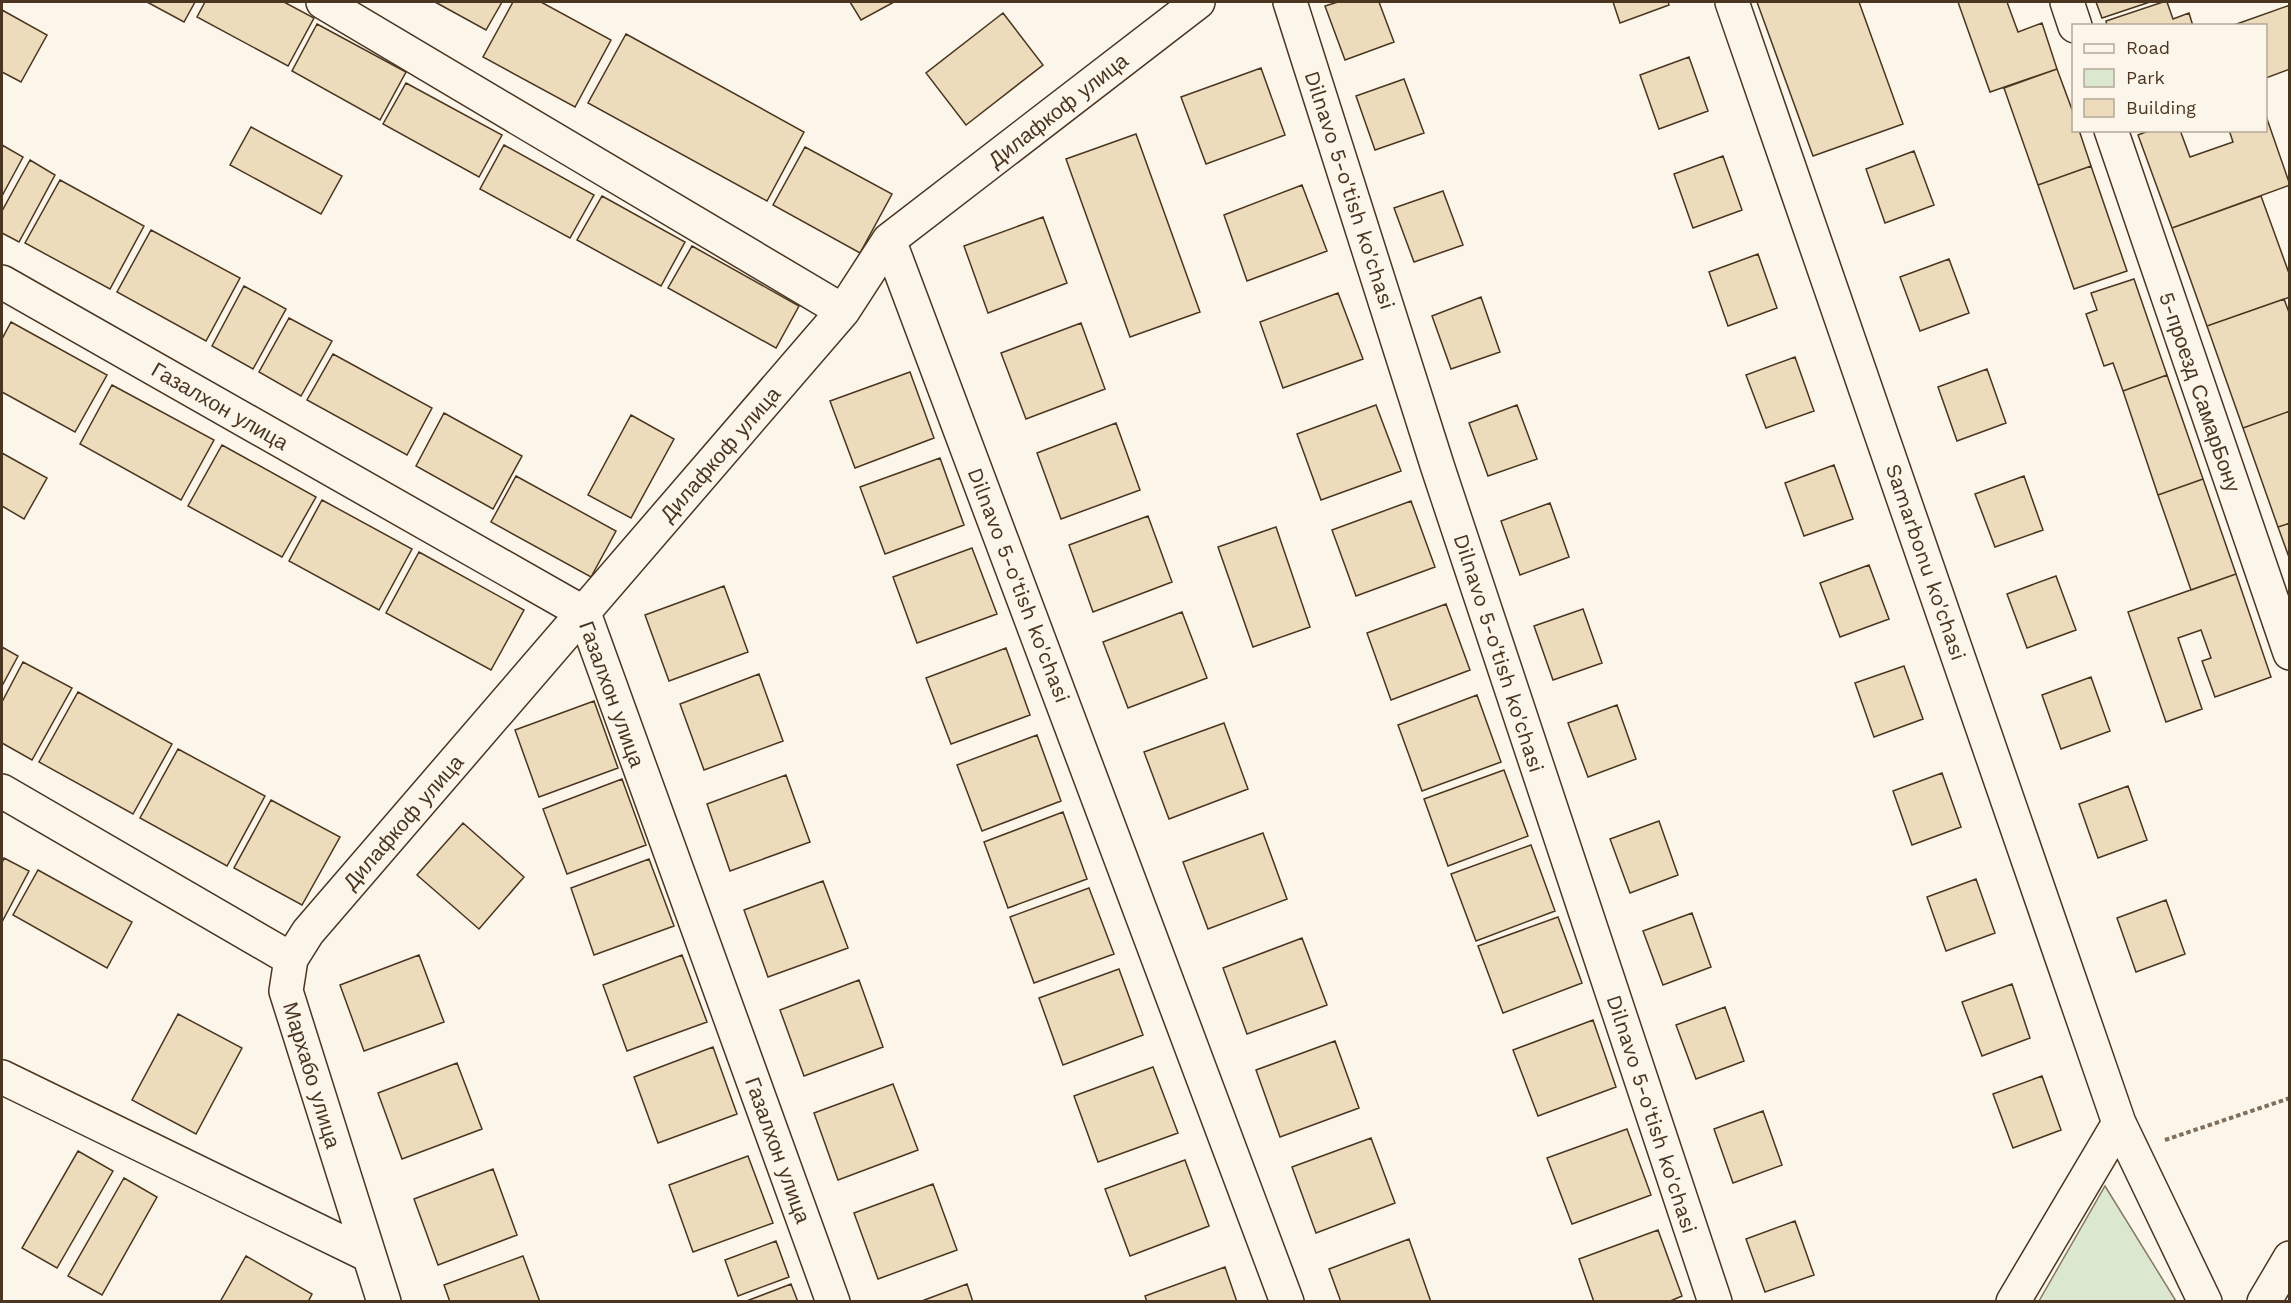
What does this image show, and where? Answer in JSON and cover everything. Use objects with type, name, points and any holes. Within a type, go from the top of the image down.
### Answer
[{"type":"street","points":[[323,2],[843,312]]},
{"type":"street","name":"Дилафкоф улица","points":[[291,959],[308,932],[843,312],[889,240],[1198,2]]},
{"type":"street","name":"Dilnavo 5-o'tish ko'chasi","points":[[1290,2],[1438,468],[1715,1302]]},
{"type":"street","name":"Samarbonu ko'chasi","points":[[1732,2],[2126,1137],[2205,1302]]},
{"type":"street","points":[[2067,2],[2074,24]]},
{"type":"street","name":"5-проезд СамарБону","points":[[2112,132],[2289,653]]},
{"type":"street","name":"Dilnavo 5-o'tish ko'chasi","points":[[889,240],[1287,1302]]},
{"type":"street","name":"Газалхон улица","points":[[2,282],[584,613],[833,1302]]},
{"type":"street","points":[[2,791],[291,959]]},
{"type":"street","name":"Мархабо улица","points":[[291,959],[286,991],[384,1302]]},
{"type":"street","points":[[2,1077],[368,1255]]},
{"type":"street","points":[[2013,1302],[2126,1137]]},
{"type":"street","points":[[2264,1302],[2289,1258]]},
{"type":"path","points":[[2126,1137],[2289,1098]]},
{"type":"green space","points":[[2105,1186],[2176,1301],[2039,1301]]},
{"type":"building","points":[[147,2],[195,2],[184,22]]},
{"type":"building","points":[[205,2],[284,2],[314,18],[288,66],[197,17]]},
{"type":"building","points":[[435,2],[502,2],[486,30]]},
{"type":"building","points":[[513,2],[541,2],[611,40],[575,107],[483,57]]},
{"type":"building","points":[[850,2],[894,2],[861,20]]},
{"type":"building","points":[[1338,2],[1379,2],[1394,42],[1345,60],[1325,6]]},
{"type":"building","points":[[1613,2],[1668,2],[1669,5],[1620,23]]},
{"type":"building","points":[[1757,2],[1859,2],[1903,124],[1813,156]]},
{"type":"building","points":[[1958,2],[2007,2],[2018,32],[2042,23],[2057,69],[1990,92]]},
{"type":"building","points":[[2096,2],[2150,2],[2102,18]]},
{"type":"building","points":[[2167,2],[2173,19],[2189,13],[2192,24],[2107,24],[2106,21]]},
{"type":"building","points":[[2290,5],[2290,69],[2267,78],[2267,24],[2237,24]]},
{"type":"building","points":[[2,10],[47,35],[21,82],[2,72]]},
{"type":"building","points":[[1003,13],[1043,65],[966,125],[926,73]]},
{"type":"building","points":[[317,24],[406,72],[380,120],[292,71]]},
{"type":"building","points":[[626,34],[804,132],[767,201],[588,103]]},
{"type":"building","points":[[1689,57],[1708,111],[1659,129],[1640,75]]},
{"type":"building","points":[[1261,68],[1285,135],[1206,164],[1181,97]]},
{"type":"building","points":[[2057,69],[2072,110],[2072,132],[2080,132],[2091,166],[2038,185],[2004,88]]},
{"type":"building","points":[[1404,79],[1424,133],[1375,150],[1356,96]]},
{"type":"building","points":[[406,83],[502,135],[479,177],[383,124]]},
{"type":"building","points":[[2267,119],[2290,185],[2172,228],[2138,135],[2146,132],[2181,132],[2190,157],[2233,142],[2230,132],[2267,132]]},
{"type":"building","points":[[251,127],[342,176],[321,214],[230,165]]},
{"type":"building","points":[[1136,134],[1200,312],[1130,337],[1066,159]]},
{"type":"building","points":[[2,145],[23,157],[2,196]]},
{"type":"building","points":[[504,145],[594,195],[570,238],[480,189]]},
{"type":"building","points":[[805,147],[892,194],[860,253],[773,205]]},
{"type":"building","points":[[1914,151],[1934,205],[1885,223],[1866,169]]},
{"type":"building","points":[[1723,156],[1742,210],[1693,228],[1674,174]]},
{"type":"building","points":[[30,160],[55,175],[19,242],[2,233],[2,211]]},
{"type":"building","points":[[2091,166],[2127,271],[2074,289],[2038,185]]},
{"type":"building","points":[[60,180],[144,226],[110,289],[25,243]]},
{"type":"building","points":[[1302,185],[1327,251],[1247,281],[1224,215]]},
{"type":"building","points":[[1443,191],[1463,245],[1414,262],[1394,208]]},
{"type":"building","points":[[602,196],[685,242],[661,286],[577,240]]},
{"type":"building","points":[[2261,196],[2290,276],[2290,297],[2207,326],[2172,228]]},
{"type":"building","points":[[1043,217],[1067,283],[988,313],[964,246]]},
{"type":"building","points":[[151,230],[240,278],[206,341],[117,292]]},
{"type":"building","points":[[692,246],[799,306],[776,348],[668,288]]},
{"type":"building","points":[[1758,254],[1777,308],[1728,326],[1709,272]]},
{"type":"building","points":[[1949,259],[1969,313],[1920,331],[1900,277]]},
{"type":"building","points":[[2134,279],[2167,375],[2123,391],[2113,363],[2104,366],[2086,314],[2097,310],[2091,293]]},
{"type":"building","points":[[244,286],[286,309],[253,369],[212,346]]},
{"type":"building","points":[[1338,293],[1363,359],[1283,388],[1260,322]]},
{"type":"building","points":[[1481,297],[1500,352],[1451,369],[1432,316]]},
{"type":"building","points":[[2284,299],[2290,315],[2290,411],[2243,428],[2207,326]]},
{"type":"building","points":[[289,318],[332,341],[301,396],[259,372]]},
{"type":"building","points":[[11,322],[107,375],[75,432],[2,392],[2,339]]},
{"type":"building","points":[[1081,323],[1105,389],[1026,419],[1001,353]]},
{"type":"building","points":[[333,354],[432,408],[407,455],[307,400]]},
{"type":"building","points":[[1795,357],[1814,411],[1766,428],[1746,375]]},
{"type":"building","points":[[1987,369],[2006,423],[1957,441],[1938,387]]},
{"type":"building","points":[[910,372],[934,438],[855,468],[830,401]]},
{"type":"building","points":[[2167,375],[2203,479],[2158,495],[2123,391]]},
{"type":"building","points":[[112,385],[214,440],[181,500],[80,444]]},
{"type":"building","points":[[1376,405],[1401,471],[1321,500],[1297,434]]},
{"type":"building","points":[[1517,405],[1537,459],[1488,476],[1469,423]]},
{"type":"building","points":[[2290,411],[2290,523],[2278,527],[2243,428]]},
{"type":"building","points":[[444,413],[522,456],[493,509],[416,466]]},
{"type":"building","points":[[631,415],[674,439],[631,518],[588,495]]},
{"type":"building","points":[[1116,423],[1140,490],[1061,519],[1037,453]]},
{"type":"building","points":[[222,445],[316,497],[282,557],[188,506]]},
{"type":"building","points":[[2,453],[47,478],[24,519],[2,506]]},
{"type":"building","points":[[940,458],[964,525],[885,554],[860,487]]},
{"type":"building","points":[[1834,465],[1853,519],[1804,536],[1785,483]]},
{"type":"building","points":[[516,476],[616,531],[591,577],[491,522]]},
{"type":"building","points":[[2024,476],[2043,530],[1995,547],[1975,494]]},
{"type":"building","points":[[2203,479],[2236,574],[2191,590],[2158,495]]},
{"type":"building","points":[[322,500],[412,549],[379,610],[289,561]]},
{"type":"building","points":[[1411,501],[1435,567],[1356,596],[1332,530]]},
{"type":"building","points":[[1550,503],[1569,557],[1520,575],[1501,521]]},
{"type":"building","points":[[1148,516],[1172,582],[1093,612],[1069,545]]},
{"type":"building","points":[[2290,523],[2290,560],[2278,527]]},
{"type":"building","points":[[1276,527],[1310,627],[1253,647],[1218,547]]},
{"type":"building","points":[[972,548],[997,614],[917,643],[893,577]]},
{"type":"building","points":[[419,552],[524,610],[491,670],[386,613]]},
{"type":"building","points":[[1869,565],[1889,619],[1840,637],[1820,583]]},
{"type":"building","points":[[2236,574],[2271,677],[2215,697],[2202,661],[2211,658],[2201,630],[2178,638],[2202,709],[2166,722],[2128,612]]},
{"type":"building","points":[[2056,576],[2076,630],[2027,648],[2007,594]]},
{"type":"building","points":[[724,586],[748,652],[669,681],[645,615]]},
{"type":"building","points":[[1446,604],[1470,670],[1391,700],[1367,633]]},
{"type":"building","points":[[1583,609],[1602,663],[1553,680],[1534,626]]},
{"type":"building","points":[[1182,612],[1207,678],[1128,708],[1103,642]]},
{"type":"building","points":[[2,647],[18,656],[2,686]]},
{"type":"building","points":[[1006,648],[1030,715],[951,744],[926,678]]},
{"type":"building","points":[[23,662],[72,688],[32,760],[2,743],[2,702]]},
{"type":"building","points":[[1904,666],[1923,719],[1874,737],[1855,683]]},
{"type":"building","points":[[759,674],[783,741],[704,770],[680,704]]},
{"type":"building","points":[[2091,677],[2110,731],[2061,749],[2042,695]]},
{"type":"building","points":[[78,692],[172,744],[133,814],[39,762]]},
{"type":"building","points":[[1477,695],[1501,762],[1422,791],[1398,725]]},
{"type":"building","points":[[594,701],[618,768],[539,797],[515,730]]},
{"type":"building","points":[[1617,705],[1636,759],[1588,777],[1568,723]]},
{"type":"building","points":[[1224,723],[1248,789],[1169,819],[1144,752]]},
{"type":"building","points":[[1037,735],[1061,801],[982,831],[957,765]]},
{"type":"building","points":[[178,749],[265,796],[227,866],[140,818]]},
{"type":"building","points":[[1504,770],[1528,836],[1448,866],[1424,799]]},
{"type":"building","points":[[1942,773],[1961,827],[1912,845],[1893,791]]},
{"type":"building","points":[[786,775],[810,842],[730,871],[707,804]]},
{"type":"building","points":[[622,779],[646,845],[567,874],[543,809]]},
{"type":"building","points":[[2128,786],[2147,840],[2098,858],[2079,804]]},
{"type":"building","points":[[271,800],[340,837],[302,905],[234,868]]},
{"type":"building","points":[[1063,812],[1087,879],[1008,908],[984,842]]},
{"type":"building","points":[[1659,821],[1678,875],[1630,893],[1610,839]]},
{"type":"building","points":[[463,823],[524,877],[479,929],[417,875]]},
{"type":"building","points":[[1263,833],[1287,899],[1208,929],[1183,862]]},
{"type":"building","points":[[1531,845],[1555,911],[1476,941],[1451,874]]},
{"type":"building","points":[[4,858],[29,871],[2,922],[2,863]]},
{"type":"building","points":[[649,859],[674,926],[594,955],[571,888]]},
{"type":"building","points":[[38,870],[132,922],[107,968],[13,915]]},
{"type":"building","points":[[1976,879],[1995,933],[1946,951],[1927,897]]},
{"type":"building","points":[[823,881],[848,948],[768,977],[744,910]]},
{"type":"building","points":[[1089,888],[1114,954],[1034,983],[1010,917]]},
{"type":"building","points":[[2166,900],[2185,954],[2136,972],[2117,918]]},
{"type":"building","points":[[1692,913],[1711,967],[1663,985],[1643,931]]},
{"type":"building","points":[[1558,917],[1582,983],[1503,1013],[1478,946]]},
{"type":"building","points":[[1302,938],[1327,1005],[1247,1034],[1223,968]]},
{"type":"building","points":[[419,955],[444,1022],[364,1051],[340,985]]},
{"type":"building","points":[[682,955],[707,1022],[627,1051],[603,985]]},
{"type":"building","points":[[1119,969],[1143,1035],[1063,1065],[1039,998]]},
{"type":"building","points":[[859,980],[883,1047],[804,1076],[780,1010]]},
{"type":"building","points":[[2012,984],[2030,1038],[1982,1056],[1962,1002]]},
{"type":"building","points":[[1725,1007],[1744,1061],[1696,1079],[1676,1025]]},
{"type":"building","points":[[178,1014],[242,1048],[196,1134],[132,1100]]},
{"type":"building","points":[[1593,1020],[1616,1087],[1538,1116],[1513,1050]]},
{"type":"building","points":[[1335,1041],[1359,1108],[1280,1137],[1256,1070]]},
{"type":"building","points":[[713,1047],[737,1114],[658,1143],[634,1077]]},
{"type":"building","points":[[457,1063],[482,1129],[402,1159],[378,1093]]},
{"type":"building","points":[[1153,1067],[1178,1133],[1098,1162],[1074,1096]]},
{"type":"building","points":[[2042,1076],[2061,1130],[2013,1148],[1993,1094]]},
{"type":"building","points":[[893,1084],[918,1150],[838,1180],[814,1113]]},
{"type":"building","points":[[1763,1111],[1782,1165],[1733,1183],[1714,1129]]},
{"type":"building","points":[[1627,1129],[1651,1195],[1572,1224],[1547,1158]]},
{"type":"building","points":[[1371,1138],[1395,1203],[1316,1233],[1292,1167]]},
{"type":"building","points":[[78,1151],[113,1171],[57,1268],[22,1248]]},
{"type":"building","points":[[748,1156],[773,1223],[693,1252],[669,1185]]},
{"type":"building","points":[[1185,1160],[1209,1226],[1130,1256],[1105,1189]]},
{"type":"building","points":[[493,1169],[517,1235],[438,1265],[414,1199]]},
{"type":"building","points":[[124,1178],[157,1197],[102,1295],[68,1276]]},
{"type":"building","points":[[933,1184],[957,1250],[878,1279],[854,1213]]},
{"type":"building","points":[[1795,1221],[1814,1275],[1765,1292],[1746,1239]]},
{"type":"building","points":[[1658,1230],[1682,1296],[1668,1302],[1594,1302],[1579,1259]]},
{"type":"building","points":[[1409,1239],[1431,1302],[1341,1302],[1329,1269]]},
{"type":"building","points":[[776,1241],[789,1277],[738,1296],[725,1260]]},
{"type":"building","points":[[246,1256],[312,1294],[308,1302],[220,1302]]},
{"type":"building","points":[[523,1256],[540,1302],[450,1302],[444,1285]]},
{"type":"building","points":[[1225,1267],[1237,1302],[1147,1302],[1145,1296]]},
{"type":"building","points":[[791,1284],[798,1302],[744,1302]]},
{"type":"building","points":[[967,1284],[973,1302],[919,1302]]}]
